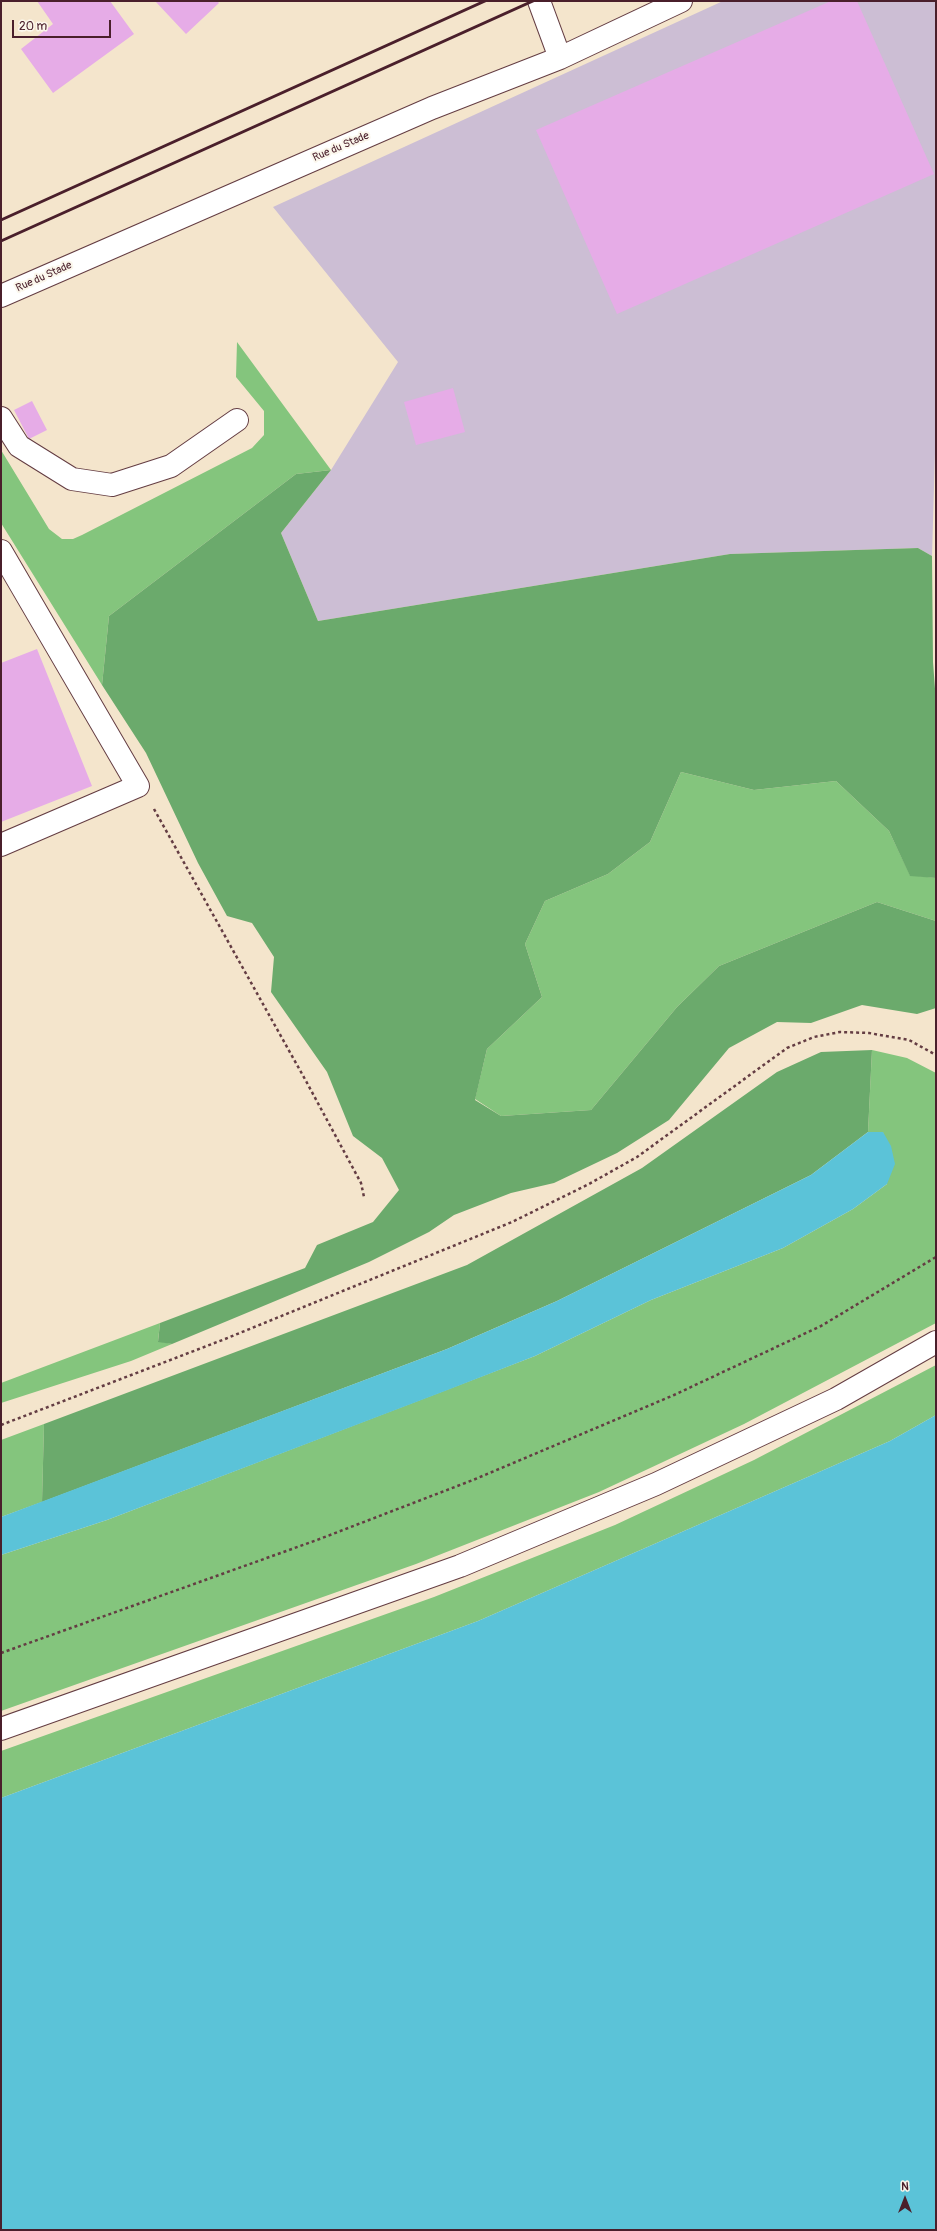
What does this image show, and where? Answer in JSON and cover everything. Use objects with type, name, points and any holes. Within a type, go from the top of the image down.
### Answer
[{"type":"street","points":[[539,1],[560,58]]},
{"type":"street","name":"Rue du Stade","points":[[1,296],[424,111],[560,58],[681,1]]},
{"type":"street","points":[[1,418],[19,446],[65,475],[72,479],[112,485],[171,466],[237,420]]},
{"type":"street","points":[[1,551],[138,786],[1,845]]},
{"type":"street","points":[[1,1729],[460,1566],[656,1484],[808,1413],[836,1399],[936,1342]]},
{"type":"path","points":[[138,786],[158,814],[306,1081],[361,1183],[364,1197]]},
{"type":"path","points":[[1,1425],[225,1339],[512,1222],[589,1184],[637,1156],[787,1048],[814,1037],[840,1032],[869,1032],[909,1040],[936,1055]]},
{"type":"path","points":[[1,1653],[265,1559],[473,1480],[674,1395],[821,1326],[936,1257]]},
{"type":"shaded area","points":[[723,1],[936,1],[936,419],[932,556],[918,548],[730,554],[318,621],[281,533],[331,470],[398,362],[273,207]]},
{"type":"green space","points":[[237,342],[331,470],[296,474],[109,616],[102,685],[1,523],[1,450],[49,529],[62,539],[73,539],[82,535],[252,448],[264,435],[264,411],[236,377]]},
{"type":"green space","points":[[331,470],[281,533],[318,621],[730,554],[918,548],[932,556],[933,662],[936,702],[936,878],[910,876],[889,831],[836,781],[754,790],[681,772],[650,842],[608,874],[545,901],[525,944],[542,997],[487,1049],[475,1100],[501,1116],[591,1110],[677,1007],[719,966],[877,902],[936,921],[936,1008],[917,1014],[862,1005],[811,1023],[777,1022],[729,1048],[669,1120],[617,1153],[554,1183],[511,1193],[454,1215],[429,1232],[369,1262],[172,1344],[158,1342],[160,1323],[305,1268],[317,1245],[373,1222],[399,1190],[382,1158],[353,1136],[327,1072],[271,992],[274,957],[252,923],[227,916],[198,863],[146,753],[102,685],[109,616],[296,474]]},
{"type":"green space","points":[[681,772],[754,790],[836,781],[889,831],[910,875],[936,878],[936,921],[877,902],[719,966],[677,1007],[591,1110],[501,1116],[475,1099],[487,1049],[542,997],[525,944],[545,901],[608,874],[650,842]]},
{"type":"green space","points":[[872,1050],[907,1058],[936,1073],[936,1323],[744,1424],[599,1492],[416,1564],[1,1711],[1,1555],[107,1520],[535,1356],[651,1300],[783,1248],[853,1209],[887,1184],[883,1132],[868,1132]]},
{"type":"green space","points":[[872,1050],[868,1132],[811,1175],[557,1301],[447,1349],[42,1502],[44,1424],[467,1265],[642,1168],[777,1072],[821,1052]]},
{"type":"green space","points":[[160,1323],[158,1341],[172,1344],[131,1361],[1,1403],[1,1383]]},
{"type":"green space","points":[[936,1365],[936,1415],[890,1441],[478,1621],[1,1798],[1,1751],[434,1597],[615,1525],[754,1460]]},
{"type":"green space","points":[[44,1424],[42,1502],[1,1517],[1,1440]]},
{"type":"water","points":[[868,1132],[883,1132],[891,1146],[895,1164],[887,1184],[853,1209],[783,1248],[651,1300],[535,1356],[107,1520],[1,1555],[1,1517],[447,1349],[557,1301],[811,1175]]},
{"type":"water","points":[[936,1415],[936,2230],[1,2230],[1,1798],[478,1621],[890,1441]]},
{"type":"building","points":[[37,1],[110,1],[134,34],[53,93],[21,49],[53,24]]},
{"type":"building","points":[[155,1],[217,1],[219,3],[186,34]]},
{"type":"building","points":[[831,1],[857,1],[934,174],[617,314],[536,130]]},
{"type":"building","points":[[453,388],[465,432],[416,445],[404,402]]},
{"type":"building","points":[[32,401],[47,430],[29,439],[14,410]]},
{"type":"building","points":[[37,649],[92,786],[1,822],[1,663]]},
{"type":"railway","points":[[1,220],[485,1]]},
{"type":"railway","points":[[1,241],[533,1]]}]
